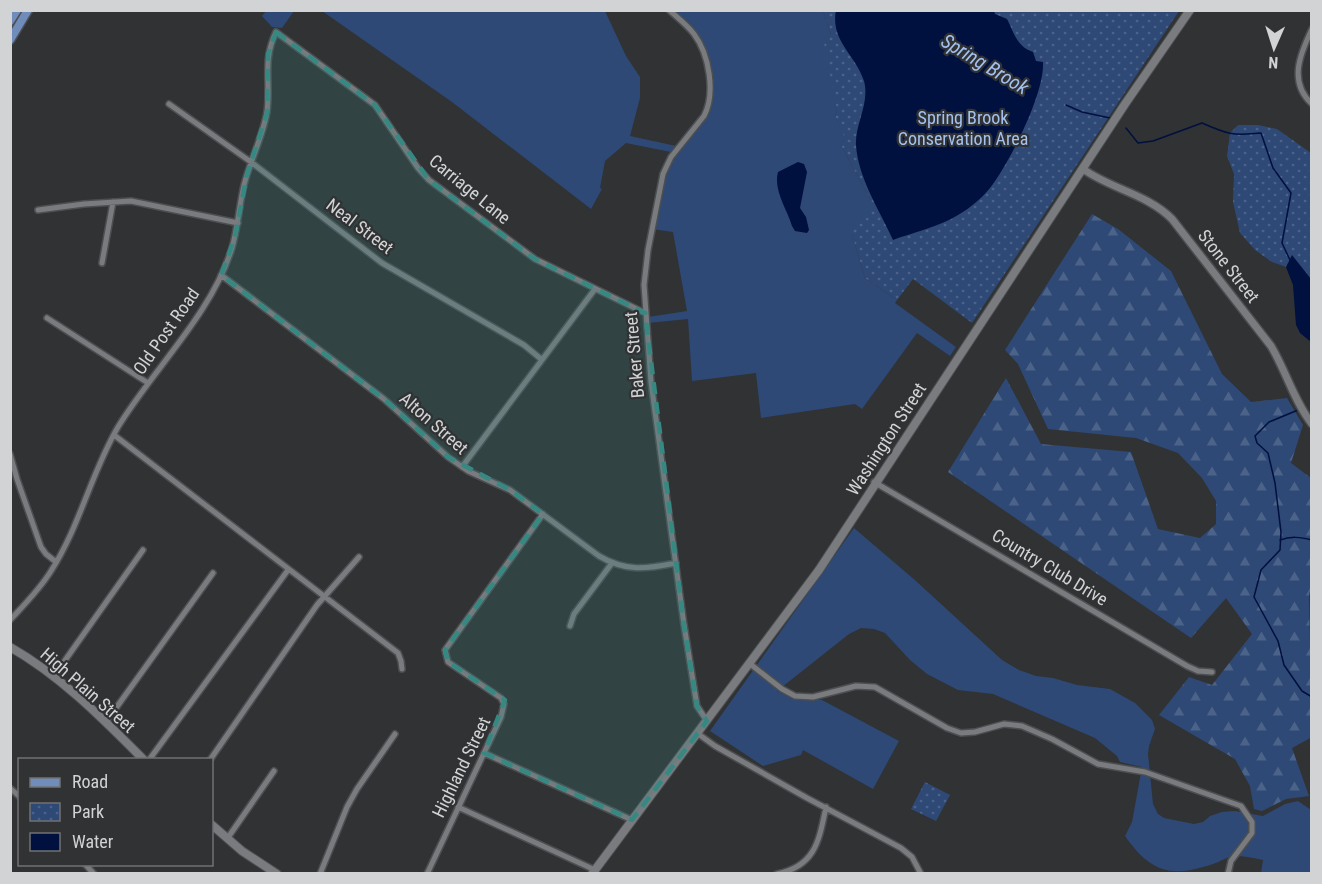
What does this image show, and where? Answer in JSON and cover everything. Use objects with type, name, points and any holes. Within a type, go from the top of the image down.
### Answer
[{"type":"main road","points":[[10,21],[17,10]]},
{"type":"main road","points":[[10,40],[28,10]]},
{"type":"main road","name":"Washington Street","points":[[594,872],[819,570],[874,483],[1190,10]]},
{"type":"main road","name":"High Plain Street","points":[[10,647],[54,676],[143,758]]},
{"type":"main road","points":[[213,826],[242,851],[277,873]]},
{"type":"street","name":"Baker Street","points":[[669,10],[689,28],[702,48],[707,62],[710,95],[704,116],[671,157],[663,174],[646,262],[645,313],[651,382],[697,706],[707,721]]},
{"type":"street","points":[[1311,29],[1300,53],[1297,77],[1303,96],[1311,104]]},
{"type":"street","name":"Carriage Lane","points":[[276,32],[375,105],[418,168],[429,180],[535,259],[645,313]]},
{"type":"street","name":"Old Post Road","points":[[10,620],[41,585],[56,562],[114,435],[193,321],[221,275],[231,251],[244,186],[267,113],[268,54],[276,32]]},
{"type":"street","name":"Neal Street","points":[[169,104],[251,162],[382,263],[524,345],[541,359]]},
{"type":"street","name":"Stone Street","points":[[1083,169],[1096,178],[1152,203],[1172,219],[1271,346],[1311,424]]},
{"type":"street","points":[[38,210],[131,201],[238,223]]},
{"type":"street","points":[[102,263],[113,202]]},
{"type":"street","name":"Alton Street","points":[[221,275],[384,399],[448,457],[462,467],[510,490],[612,563],[632,569],[676,563]]},
{"type":"street","points":[[462,467],[595,289]]},
{"type":"street","points":[[47,318],[148,383]]},
{"type":"street","points":[[114,435],[398,652],[402,669]]},
{"type":"street","points":[[10,454],[41,547],[56,562]]},
{"type":"street","name":"Country Club Drive","points":[[874,483],[1187,666],[1198,671],[1212,672]]},
{"type":"street","name":"Highland Street","points":[[427,873],[502,714],[503,699],[448,662],[445,650],[543,514]]},
{"type":"street","points":[[54,676],[143,550]]},
{"type":"street","points":[[211,758],[324,597],[358,558]]},
{"type":"street","points":[[570,627],[574,614],[612,563]]},
{"type":"street","points":[[150,758],[288,570]]},
{"type":"street","points":[[106,722],[213,573]]},
{"type":"street","points":[[749,663],[782,689],[795,696],[813,697],[856,686],[874,687],[882,689],[947,728],[962,733],[1004,724],[1022,726],[1098,764],[1145,772],[1232,803],[1240,807],[1250,818],[1252,833],[1231,861],[1228,873]]},
{"type":"street","points":[[697,733],[716,746],[901,848],[912,857],[921,873]]},
{"type":"street","points":[[320,873],[352,798],[395,734]]},
{"type":"street","points":[[484,753],[632,820]]},
{"type":"street","points":[[226,839],[274,771]]},
{"type":"street","points":[[458,807],[594,872]]},
{"type":"street","points":[[777,873],[799,865],[812,854],[820,837],[826,807]]},
{"type":"highlighted area","points":[[276,32],[375,105],[429,180],[535,259],[645,313],[684,625],[697,706],[707,721],[632,820],[484,753],[505,700],[448,662],[445,650],[543,514],[510,490],[448,457],[384,399],[221,275],[235,237],[247,174],[267,113],[268,54]]},
{"type":"green space","points":[[266,11],[294,11],[282,28],[272,27],[262,16]]},
{"type":"green space","points":[[322,11],[605,11],[626,56],[640,77],[640,98],[630,136],[676,146],[671,152],[626,143],[605,161],[600,188],[602,189],[591,209],[452,102]]},
{"type":"green space","points":[[669,11],[823,11],[831,35],[837,110],[835,117],[846,138],[841,145],[870,199],[871,216],[852,234],[865,278],[897,300],[895,303],[956,347],[950,356],[917,333],[862,409],[855,404],[761,418],[756,373],[692,381],[688,319],[648,323],[648,317],[687,311],[673,232],[652,229],[667,165],[692,132],[709,103],[707,62],[694,34]]},
{"type":"green space","name":"Spring Brook Conservation Area","points":[[823,11],[1179,11],[972,323],[913,279],[897,300],[865,278],[852,234],[847,231],[870,216],[870,199],[841,145],[845,138],[835,117],[837,110],[824,43],[831,35]]},
{"type":"green space","points":[[1238,125],[1258,125],[1277,129],[1311,153],[1311,296],[1292,269],[1272,262],[1255,250],[1240,233],[1233,202],[1234,174],[1227,156],[1230,133]]},
{"type":"green space","points":[[1092,214],[1118,229],[1171,271],[1222,374],[1251,402],[1287,398],[1303,425],[1291,463],[1311,478],[1312,580],[1309,596],[1312,737],[1292,748],[1309,796],[1286,799],[1262,811],[1254,809],[1250,786],[1235,759],[1159,715],[1189,677],[1212,685],[1252,634],[1226,598],[1191,638],[948,472],[1006,378],[1041,444],[1131,452],[1158,529],[1200,538],[1216,524],[1216,501],[1202,478],[1178,453],[1136,438],[1048,429],[1018,364],[1005,350]]},
{"type":"green space","points":[[854,528],[1002,660],[1019,670],[1036,676],[1110,689],[1135,703],[1152,720],[1155,729],[1148,754],[1153,804],[1158,814],[1164,818],[1194,824],[1222,812],[1235,811],[1263,816],[1285,804],[1298,801],[1311,810],[1310,874],[1261,873],[1263,860],[1238,856],[1185,871],[1163,869],[1153,865],[1125,836],[1132,822],[1142,767],[1120,762],[1117,756],[1095,738],[993,694],[958,690],[927,674],[910,660],[885,633],[874,629],[861,628],[849,634],[777,691],[797,700],[822,700],[899,741],[873,789],[803,750],[801,755],[763,766],[710,731]]},
{"type":"green space","points":[[925,782],[950,795],[936,821],[911,809]]},
{"type":"water","points":[[836,10],[994,11],[995,14],[1007,19],[1017,39],[1023,47],[1033,52],[1036,61],[1043,62],[1042,75],[1032,109],[1007,163],[987,192],[958,215],[935,226],[893,240],[861,170],[856,137],[864,105],[864,81],[840,39],[835,21]]},
{"type":"water","points":[[798,162],[804,164],[807,172],[800,208],[806,217],[809,230],[807,233],[795,231],[777,186],[778,172]]},
{"type":"water","points":[[1292,255],[1311,279],[1311,342],[1300,333],[1296,325],[1293,285],[1286,267]]},
{"type":"waterway","name":"Spring Brook","points":[[1066,105],[1082,112],[1110,118]]},
{"type":"waterway","name":"Spring Brook","points":[[1126,128],[1138,143],[1153,141],[1202,123],[1230,133],[1261,133],[1273,168],[1291,193],[1282,243],[1290,260]]},
{"type":"waterway","name":"Spring Brook","points":[[1298,410],[1269,422],[1255,436],[1257,443],[1268,453],[1275,483],[1281,532],[1280,550],[1261,570],[1254,597],[1278,641],[1284,665],[1302,691],[1312,697]]},
{"type":"waterway","name":"Spring Brook","points":[[1280,540],[1296,537],[1312,540]]}]
